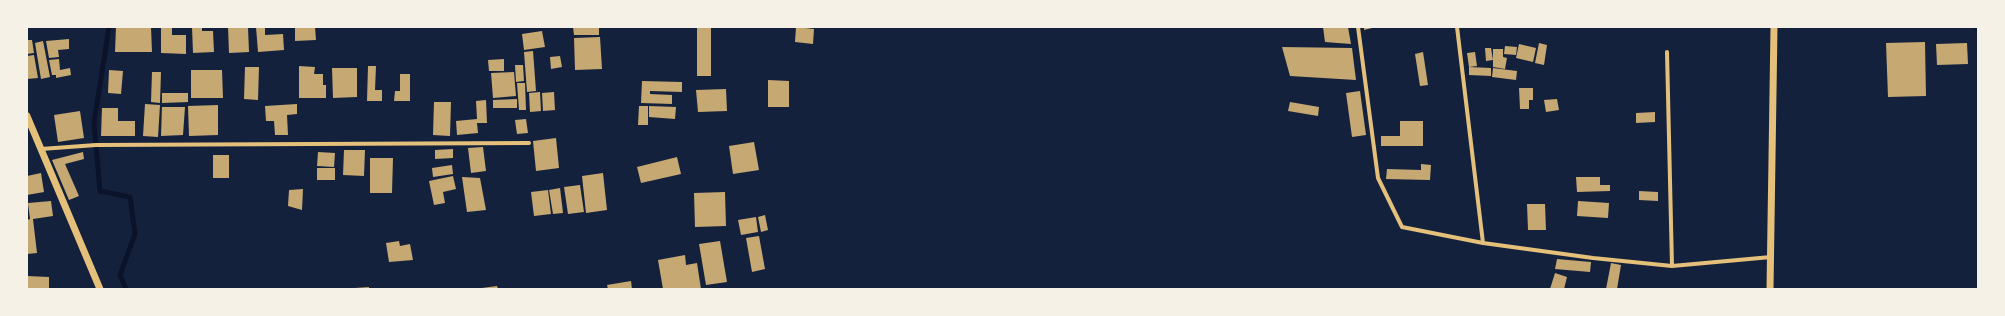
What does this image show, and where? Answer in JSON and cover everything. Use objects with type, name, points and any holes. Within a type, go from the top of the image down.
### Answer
[{"type":"street","points":[[1358,27],[1378,178],[1402,227],[1483,243],[1593,258],[1672,266],[1771,257]]},
{"type":"street","points":[[1457,27],[1483,243]]},
{"type":"street","points":[[1770,289],[1774,27]]},
{"type":"street","points":[[1667,52],[1672,266]]},
{"type":"street","points":[[27,116],[100,289]]},
{"type":"street","points":[[41,148],[96,145],[529,143]]},
{"type":"building","points":[[116,27],[151,27],[152,52],[115,52]]},
{"type":"building","points":[[161,27],[172,27],[172,35],[186,35],[186,54],[161,53]]},
{"type":"building","points":[[192,27],[202,27],[202,31],[213,31],[214,52],[193,53]]},
{"type":"building","points":[[228,27],[248,27],[249,52],[229,53]]},
{"type":"building","points":[[256,27],[265,27],[265,35],[283,34],[284,50],[258,52]]},
{"type":"building","points":[[295,27],[315,27],[316,40],[295,41]]},
{"type":"building","points":[[573,27],[599,27],[599,35],[574,35]]},
{"type":"building","points":[[697,27],[711,27],[711,76],[697,76]]},
{"type":"building","points":[[796,27],[814,29],[813,44],[795,42]]},
{"type":"building","points":[[1323,27],[1348,27],[1351,44],[1325,42]]},
{"type":"building","points":[[1364,27],[1372,27],[1372,28],[1364,30]]},
{"type":"building","points":[[542,31],[545,47],[524,50],[522,34]]},
{"type":"building","points":[[600,37],[602,69],[575,70],[574,38]]},
{"type":"building","points":[[69,39],[69,49],[58,50],[59,57],[49,58],[46,41]]},
{"type":"building","points":[[27,40],[32,40],[34,53],[27,54]]},
{"type":"building","points":[[43,41],[50,77],[41,79],[35,43]]},
{"type":"building","points":[[1925,42],[1926,96],[1888,97],[1886,43]]},
{"type":"building","points":[[1539,43],[1547,45],[1544,65],[1535,63]]},
{"type":"building","points":[[1967,43],[1968,64],[1937,65],[1936,44]]},
{"type":"building","points":[[1519,44],[1536,48],[1533,62],[1516,58]]},
{"type":"building","points":[[1505,46],[1517,47],[1516,55],[1504,54]]},
{"type":"building","points":[[1282,47],[1352,48],[1356,80],[1290,76]]},
{"type":"building","points":[[1485,48],[1491,48],[1493,60],[1486,61]]},
{"type":"building","points":[[1493,49],[1503,49],[1503,57],[1507,58],[1505,69],[1493,67]]},
{"type":"building","points":[[533,51],[536,91],[527,92],[524,52]]},
{"type":"building","points":[[1423,52],[1428,85],[1420,86],[1415,54]]},
{"type":"building","points":[[1475,52],[1477,66],[1469,67],[1467,53]]},
{"type":"building","points":[[34,55],[38,78],[27,79],[27,56]]},
{"type":"building","points":[[560,56],[562,67],[551,69],[550,57]]},
{"type":"building","points":[[59,59],[60,70],[70,68],[71,75],[56,78],[56,75],[52,75],[49,60]]},
{"type":"building","points":[[504,59],[504,71],[489,71],[488,60]]},
{"type":"building","points":[[515,65],[523,65],[524,81],[516,82]]},
{"type":"building","points":[[299,66],[315,67],[314,74],[323,74],[323,85],[326,85],[326,98],[299,98]]},
{"type":"building","points":[[368,66],[376,66],[375,90],[382,90],[382,101],[367,101]]},
{"type":"building","points":[[245,67],[259,67],[258,100],[244,99]]},
{"type":"building","points":[[1469,67],[1491,68],[1491,76],[1469,75]]},
{"type":"building","points":[[332,68],[357,68],[357,97],[333,98]]},
{"type":"building","points":[[1493,68],[1517,71],[1516,80],[1492,77]]},
{"type":"building","points":[[109,70],[123,71],[121,94],[108,93]]},
{"type":"building","points":[[191,70],[222,70],[223,98],[191,98]]},
{"type":"building","points":[[152,72],[161,72],[160,103],[151,102]]},
{"type":"building","points":[[514,72],[516,96],[493,98],[491,73]]},
{"type":"building","points":[[400,74],[410,74],[410,101],[394,101],[395,91],[400,91]]},
{"type":"building","points":[[768,80],[789,81],[789,107],[768,107]]},
{"type":"building","points":[[642,81],[682,82],[682,92],[650,91],[650,94],[672,95],[672,104],[641,103]]},
{"type":"building","points":[[517,83],[525,83],[526,110],[519,110]]},
{"type":"building","points":[[1519,88],[1533,88],[1533,100],[1529,100],[1529,109],[1520,109]]},
{"type":"building","points":[[726,89],[727,111],[698,112],[696,90]]},
{"type":"building","points":[[1360,91],[1366,135],[1352,137],[1346,93]]},
{"type":"building","points":[[540,92],[541,111],[530,112],[529,93]]},
{"type":"building","points":[[554,92],[555,110],[543,111],[542,93]]},
{"type":"building","points":[[162,93],[188,93],[188,102],[162,103]]},
{"type":"building","points":[[517,99],[517,108],[493,108],[493,100]]},
{"type":"building","points":[[1557,99],[1559,110],[1546,112],[1544,100]]},
{"type":"building","points":[[486,100],[487,123],[477,123],[478,133],[457,135],[456,121],[477,119],[476,101]]},
{"type":"building","points":[[434,102],[451,102],[450,136],[433,135]]},
{"type":"building","points":[[1290,102],[1319,107],[1318,116],[1288,111]]},
{"type":"building","points":[[145,104],[160,105],[158,137],[143,136]]},
{"type":"building","points":[[297,104],[297,114],[287,115],[288,135],[275,135],[274,121],[266,121],[265,106]]},
{"type":"building","points":[[218,105],[218,135],[189,136],[188,106]]},
{"type":"building","points":[[639,106],[648,106],[648,125],[638,125]]},
{"type":"building","points":[[649,106],[676,107],[675,119],[649,117]]},
{"type":"building","points":[[162,107],[185,107],[183,135],[161,136]]},
{"type":"building","points":[[102,108],[118,108],[118,121],[135,121],[135,136],[101,136]]},
{"type":"building","points":[[80,111],[84,138],[58,142],[54,115]]},
{"type":"building","points":[[1655,112],[1655,122],[1636,123],[1636,113]]},
{"type":"building","points":[[526,119],[528,133],[517,134],[515,120]]},
{"type":"building","points":[[1400,121],[1423,121],[1423,146],[1381,146],[1381,136],[1400,136]]},
{"type":"building","points":[[556,138],[559,168],[536,171],[533,141]]},
{"type":"building","points":[[754,142],[759,170],[733,174],[729,146]]},
{"type":"building","points":[[483,147],[486,171],[471,173],[468,148]]},
{"type":"building","points":[[453,149],[453,158],[435,159],[435,150]]},
{"type":"building","points":[[344,150],[365,150],[364,176],[343,175]]},
{"type":"building","points":[[83,152],[84,159],[65,164],[79,196],[69,200],[52,160]]},
{"type":"building","points":[[318,152],[335,153],[334,167],[317,166]]},
{"type":"building","points":[[213,155],[229,155],[229,178],[213,178]]},
{"type":"building","points":[[677,157],[681,174],[641,183],[637,167]]},
{"type":"building","points":[[370,158],[393,158],[392,193],[370,193]]},
{"type":"building","points":[[1421,164],[1431,165],[1430,180],[1386,179],[1387,169],[1421,170]]},
{"type":"building","points":[[452,165],[453,174],[433,177],[432,168]]},
{"type":"building","points":[[317,168],[335,168],[335,180],[317,180]]},
{"type":"building","points":[[41,173],[44,192],[27,195],[27,176]]},
{"type":"building","points":[[603,173],[607,210],[586,213],[582,176]]},
{"type":"building","points":[[453,176],[456,189],[443,192],[445,203],[434,205],[429,181]]},
{"type":"building","points":[[462,177],[480,178],[486,210],[467,212]]},
{"type":"building","points":[[1576,177],[1600,177],[1600,185],[1610,185],[1610,191],[1577,192]]},
{"type":"building","points":[[580,185],[584,212],[568,214],[564,187]]},
{"type":"building","points":[[560,188],[563,213],[553,214],[549,190]]},
{"type":"building","points":[[303,189],[302,210],[288,206],[289,190]]},
{"type":"building","points":[[548,190],[551,214],[534,216],[531,192]]},
{"type":"building","points":[[1639,191],[1658,192],[1658,201],[1639,200]]},
{"type":"building","points":[[725,192],[726,226],[695,227],[694,193]]},
{"type":"building","points":[[51,201],[53,216],[33,219],[37,253],[27,254],[27,220],[30,219],[28,203]]},
{"type":"building","points":[[1578,201],[1609,203],[1608,218],[1577,216]]},
{"type":"building","points":[[1527,204],[1545,204],[1546,230],[1528,230]]},
{"type":"building","points":[[765,215],[768,230],[761,232],[758,217]]},
{"type":"building","points":[[756,217],[758,232],[741,235],[738,220]]},
{"type":"building","points":[[759,236],[765,269],[752,272],[746,238]]},
{"type":"building","points":[[399,241],[400,246],[410,244],[413,260],[389,262],[386,243]]},
{"type":"building","points":[[720,241],[727,282],[706,285],[699,244]]},
{"type":"building","points":[[685,255],[686,265],[697,263],[701,289],[663,289],[658,260]]},
{"type":"building","points":[[1557,259],[1591,262],[1590,272],[1555,269]]},
{"type":"building","points":[[1611,263],[1621,265],[1617,289],[1606,289]]},
{"type":"building","points":[[1555,273],[1567,277],[1564,289],[1550,289]]},
{"type":"building","points":[[27,276],[49,277],[49,289],[27,289]]},
{"type":"building","points":[[631,281],[632,289],[608,289],[607,285]]},
{"type":"building","points":[[497,286],[498,289],[482,288]]},
{"type":"building","points":[[369,287],[369,289],[355,289],[355,288]]},
{"type":"waterway","points":[[109,27],[94,123],[100,191],[130,197],[135,234],[120,275],[126,289]]}]
